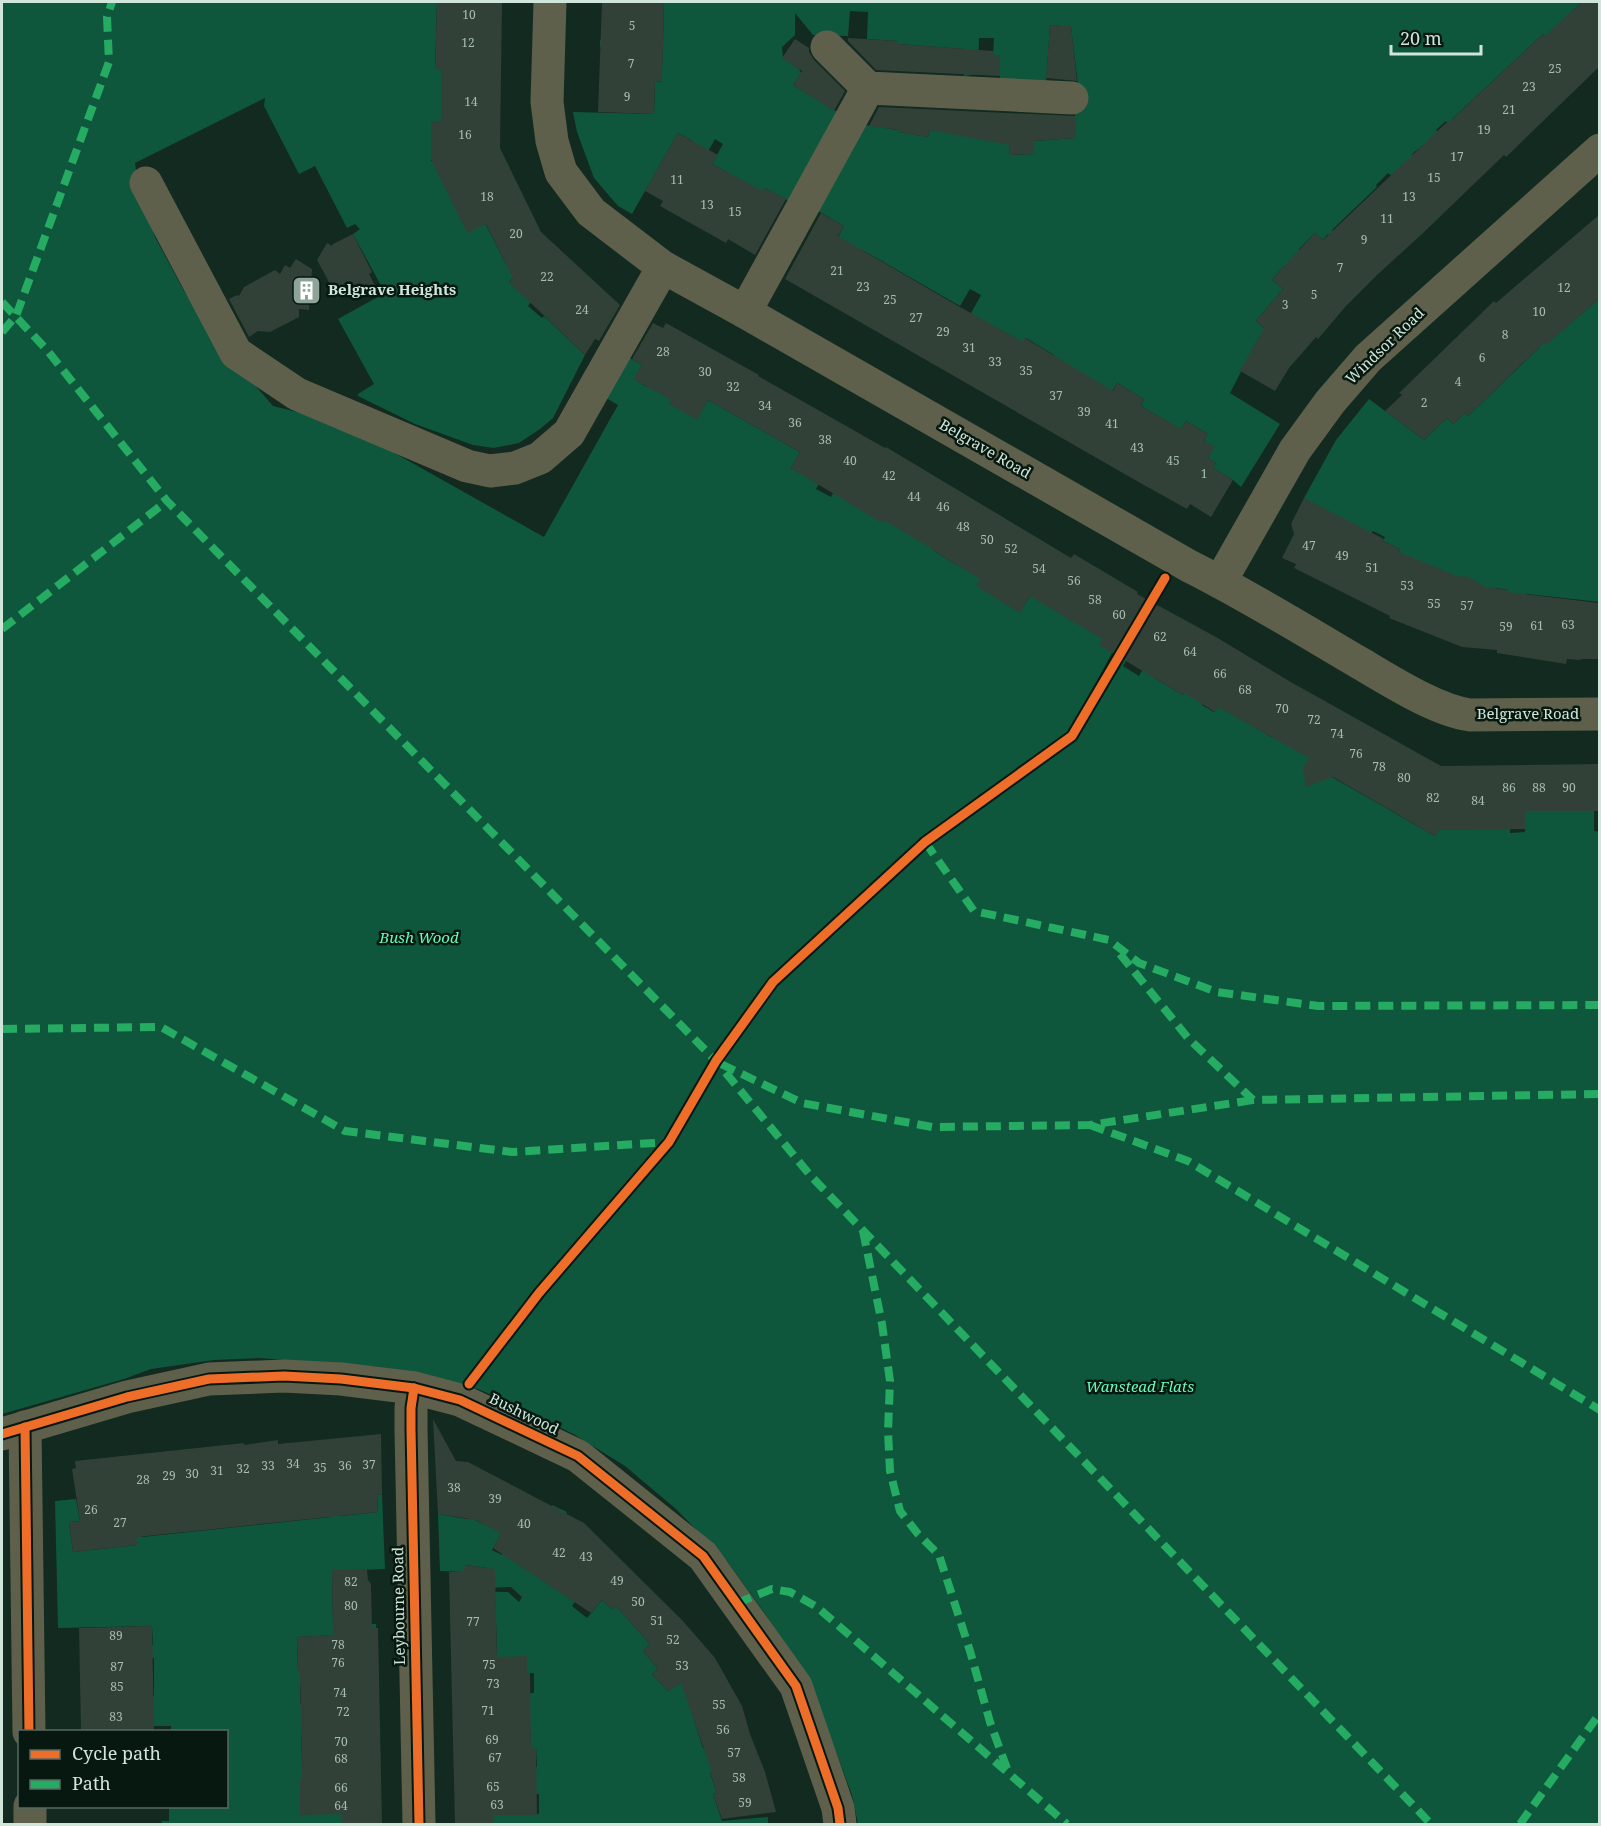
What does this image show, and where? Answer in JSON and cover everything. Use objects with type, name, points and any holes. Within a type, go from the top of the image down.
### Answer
[{"type":"street","name":"Belgrave Road","points":[[550,2],[547,102],[552,141],[561,172],[591,212],[663,267],[1439,706],[1470,715],[1599,714]]},
{"type":"street","points":[[827,47],[868,88],[1072,98]]},
{"type":"street","points":[[745,312],[868,88]]},
{"type":"street","name":"Windsor Road","points":[[1221,582],[1294,450],[1330,402],[1368,358],[1599,150]]},
{"type":"street","points":[[146,183],[236,352],[297,394],[467,466],[490,471],[515,468],[540,458],[568,433],[663,267]]},
{"type":"street","name":"Bushwood","points":[[13,1430],[127,1397],[209,1379],[284,1376],[341,1379],[414,1388],[460,1400],[578,1456],[703,1556],[796,1686],[838,1808],[840,1824]]},
{"type":"street","name":"Leybourne Road","points":[[414,1388],[411,1429],[419,1824]]},
{"type":"street","points":[[13,1430],[29,1730]]},
{"type":"street","points":[[30,1808],[30,1824]]},
{"type":"green space","name":"Wanstead Flats","points":[[2,2],[437,2],[435,69],[494,71],[452,83],[441,83],[441,121],[431,121],[431,161],[454,162],[506,264],[526,255],[529,260],[509,282],[531,302],[528,306],[542,318],[544,316],[585,355],[553,418],[519,443],[494,448],[473,445],[415,424],[358,396],[374,384],[338,319],[385,293],[353,234],[360,229],[355,224],[347,228],[315,166],[299,174],[264,106],[265,98],[135,163],[139,192],[155,237],[184,291],[228,354],[273,406],[341,423],[544,537],[618,405],[606,398],[628,357],[642,365],[634,379],[647,387],[655,372],[697,419],[708,400],[800,452],[791,468],[819,484],[816,489],[831,497],[842,477],[884,520],[938,546],[934,551],[957,565],[982,558],[1020,612],[1034,590],[1104,635],[1112,653],[1069,732],[1076,741],[1154,609],[1156,610],[1123,666],[1139,676],[1153,652],[1167,660],[1156,679],[1183,695],[1214,643],[1202,705],[1214,712],[1219,706],[1273,738],[1280,727],[1325,773],[1435,836],[1451,808],[1510,827],[1510,833],[1525,832],[1525,811],[1594,810],[1594,831],[1600,832],[1599,1824],[858,1824],[852,1795],[821,1711],[804,1675],[766,1615],[727,1561],[676,1509],[625,1466],[575,1435],[532,1413],[478,1389],[447,1380],[379,1367],[259,1358],[214,1360],[151,1369],[2,1414]]},
{"type":"green space","points":[[664,2],[1582,2],[1550,32],[1573,57],[1568,61],[1543,34],[1452,119],[1474,150],[1446,121],[1436,130],[1440,134],[1425,148],[1423,145],[1412,154],[1415,158],[1394,178],[1388,173],[1376,185],[1377,187],[1332,230],[1359,259],[1356,261],[1328,234],[1323,240],[1315,233],[1299,249],[1295,275],[1284,266],[1272,280],[1283,289],[1256,321],[1266,330],[1259,337],[1230,393],[1280,424],[1241,487],[1213,468],[1216,463],[1208,458],[1214,447],[1204,441],[1208,434],[1186,421],[1172,443],[1158,434],[1165,420],[1141,406],[1144,399],[1117,383],[1110,395],[1024,409],[1054,355],[1026,338],[1022,346],[1008,334],[970,315],[981,295],[970,289],[960,306],[866,252],[837,239],[844,226],[818,211],[859,124],[928,137],[930,130],[1009,140],[1010,155],[1034,154],[1034,141],[1075,138],[1078,85],[1071,27],[1050,25],[1046,84],[1000,82],[1000,56],[993,55],[994,38],[979,38],[978,74],[964,76],[964,49],[867,39],[868,12],[850,11],[848,36],[813,35],[795,13],[795,35],[782,47],[783,58],[801,73],[793,85],[847,118],[798,206],[765,188],[761,195],[717,188],[727,172],[712,164],[723,144],[715,139],[704,159],[681,164],[693,141],[678,133],[632,214],[618,206],[594,178],[577,132],[573,112],[654,114],[655,81],[661,82],[663,49],[600,47],[600,40],[663,42]]},
{"type":"green space","points":[[1599,299],[1600,602],[1527,594],[1507,596],[1508,590],[1497,588],[1382,602],[1400,549],[1383,541],[1385,537],[1373,531],[1368,538],[1304,498],[1336,440],[1369,399],[1424,440],[1447,418],[1453,424],[1465,413],[1468,416],[1539,348],[1500,307],[1546,344]]},
{"type":"green space","points":[[340,1493],[341,1516],[378,1512],[377,1495],[382,1494],[385,1569],[332,1571],[333,1624],[376,1624],[376,1628],[339,1629],[339,1635],[297,1637],[298,1672],[339,1671],[300,1684],[300,1703],[340,1734],[301,1735],[302,1767],[340,1767],[340,1779],[300,1780],[300,1814],[342,1814],[342,1824],[162,1824],[162,1821],[169,1821],[169,1808],[228,1808],[228,1730],[171,1730],[171,1726],[152,1726],[120,1697],[154,1696],[154,1658],[118,1658],[118,1645],[153,1645],[152,1626],[58,1628],[55,1501],[76,1499],[80,1521],[69,1522],[73,1552],[137,1545],[133,1501],[142,1537],[331,1517],[327,1495]]},
{"type":"green space","points":[[552,1505],[567,1512],[534,1575],[588,1584],[572,1606],[587,1618],[602,1600],[612,1609],[616,1606],[650,1644],[643,1651],[658,1669],[652,1674],[668,1691],[682,1682],[703,1748],[706,1749],[716,1771],[710,1773],[717,1793],[713,1794],[722,1821],[768,1817],[768,1824],[493,1824],[493,1815],[539,1814],[539,1794],[533,1794],[492,1768],[537,1767],[536,1747],[531,1747],[531,1732],[490,1694],[534,1693],[534,1673],[527,1673],[494,1657],[494,1651],[497,1650],[495,1595],[450,1591],[508,1592],[519,1602],[522,1597],[511,1587],[486,1588],[487,1568],[466,1565],[464,1572],[440,1571],[438,1514],[471,1518],[490,1527],[507,1522],[492,1550],[502,1555],[516,1527],[536,1537]]},
{"type":"building","points":[[437,2],[502,2],[500,148],[541,232],[620,305],[599,341],[595,339],[585,355],[509,282],[513,278],[486,224],[467,233],[431,159],[431,121],[441,121],[441,70],[435,70]]},
{"type":"building","points":[[602,2],[664,2],[662,82],[655,81],[654,114],[598,112]]},
{"type":"building","points":[[1582,2],[1599,2],[1599,67],[1346,306],[1289,368],[1275,391],[1240,371],[1264,328],[1256,321],[1283,289],[1272,280],[1284,266],[1315,233],[1323,240],[1447,122],[1543,34],[1545,36]]},
{"type":"building","points":[[1050,25],[1071,26],[1077,81],[1046,78]]},
{"type":"building","points":[[848,38],[994,51],[993,55],[1000,55],[1000,76],[876,70],[848,41]]},
{"type":"building","points":[[795,39],[809,48],[814,60],[845,91],[834,111],[793,85],[802,71],[782,58]]},
{"type":"building","points":[[879,107],[1075,116],[1076,138],[1034,141],[1034,154],[1010,155],[1009,145],[930,130],[928,137],[869,126]]},
{"type":"building","points":[[678,133],[718,155],[712,164],[763,191],[765,188],[786,199],[755,255],[728,239],[726,243],[660,206],[663,201],[645,191]]},
{"type":"building","points":[[821,213],[844,226],[838,236],[960,307],[1023,342],[1025,338],[1113,391],[1117,383],[1144,399],[1141,406],[1181,429],[1186,421],[1208,434],[1204,441],[1215,447],[1208,458],[1216,463],[1213,468],[1233,480],[1211,517],[1190,504],[1187,509],[1135,480],[785,279]]},
{"type":"building","points":[[1599,215],[1599,299],[1546,345],[1544,343],[1468,416],[1465,413],[1453,424],[1447,418],[1424,440],[1385,411],[1402,395],[1399,393],[1494,301],[1496,303]]},
{"type":"building","points":[[353,234],[372,272],[369,274],[379,293],[362,291],[362,298],[336,295],[317,260],[327,243],[332,246]]},
{"type":"building","points":[[296,259],[312,269],[309,310],[299,309],[299,317],[270,332],[258,331],[249,337],[229,299],[239,296],[244,287],[275,270],[280,274],[285,265],[290,268]]},
{"type":"building","points":[[653,323],[663,328],[666,323],[759,375],[886,447],[1071,558],[1074,554],[1138,592],[1137,594],[1441,766],[1599,764],[1599,811],[1525,811],[1525,829],[1439,830],[1435,836],[1333,777],[1306,787],[1303,768],[1309,758],[1218,707],[1215,712],[1184,693],[1183,695],[1099,645],[1102,639],[1030,596],[1020,613],[976,586],[980,579],[884,520],[882,523],[791,468],[800,452],[708,400],[697,420],[669,404],[671,400],[633,379],[642,365],[632,359]]},
{"type":"building","points":[[1304,498],[1384,539],[1383,541],[1400,549],[1399,552],[1459,577],[1465,576],[1475,580],[1486,587],[1508,590],[1508,592],[1599,603],[1599,659],[1567,659],[1566,664],[1497,653],[1497,650],[1462,647],[1389,618],[1390,616],[1294,568],[1296,564],[1282,558],[1294,534],[1291,524]]},
{"type":"building","points":[[433,1419],[456,1461],[468,1462],[584,1523],[683,1621],[715,1658],[742,1706],[776,1812],[722,1819],[713,1794],[717,1793],[710,1772],[712,1772],[681,1683],[668,1691],[652,1674],[658,1669],[643,1651],[650,1644],[616,1606],[612,1609],[602,1600],[591,1613],[493,1548],[501,1533],[476,1520],[438,1514]]},
{"type":"building","points":[[381,1434],[382,1494],[377,1495],[378,1512],[137,1537],[137,1545],[73,1552],[69,1522],[80,1521],[72,1469],[76,1468],[75,1461],[278,1440],[278,1444]]},
{"type":"building","points":[[465,1565],[495,1569],[497,1657],[527,1656],[527,1673],[530,1673],[531,1747],[536,1747],[537,1815],[493,1815],[493,1824],[455,1824],[449,1572],[464,1572]]},
{"type":"building","points":[[367,1569],[368,1580],[371,1584],[372,1628],[378,1628],[382,1824],[342,1824],[342,1814],[300,1815],[300,1780],[302,1780],[297,1637],[333,1635],[332,1570]]},
{"type":"building","points":[[152,1626],[154,1730],[81,1730],[79,1628]]},
{"type":"marked path","points":[[2,332],[16,316],[109,62],[107,17],[112,2]]},
{"type":"marked path","points":[[2,302],[47,350],[167,501],[716,1061],[810,1175],[1431,1824]]},
{"type":"marked path","points":[[2,629],[167,501]]},
{"type":"marked path","points":[[925,842],[974,911],[1109,940],[1139,963],[1217,992],[1318,1006],[1600,1005]]},
{"type":"marked path","points":[[1120,954],[1188,1038],[1253,1100],[1600,1094]]},
{"type":"marked path","points":[[2,1029],[161,1027],[345,1131],[512,1152],[669,1142]]},
{"type":"marked path","points":[[721,1064],[802,1103],[932,1127],[1090,1125],[1253,1100]]},
{"type":"marked path","points":[[1090,1125],[1188,1161],[1600,1410]]},
{"type":"marked path","points":[[863,1231],[882,1324],[890,1381],[888,1431],[890,1471],[900,1511],[939,1555],[990,1722],[1009,1774]]},
{"type":"marked path","points":[[737,1603],[772,1589],[790,1592],[817,1607],[1067,1824]]},
{"type":"marked path","points":[[1520,1824],[1600,1713]]},
{"type":"cycle path","points":[[469,1384],[539,1293],[669,1142],[716,1061],[773,982],[925,842],[1072,736],[1165,578]]},
{"type":"cycle path","points":[[2,1434],[127,1397],[209,1379],[284,1376],[341,1379],[414,1388],[460,1400],[578,1456],[703,1556],[796,1686],[838,1808],[840,1824]]},
{"type":"cycle path","points":[[414,1388],[411,1429],[419,1824]]},
{"type":"cycle path","points":[[25,1427],[29,1730]]},
{"type":"place","name":"Belgrave Heights","points":[[307,290]]},
{"type":"park label","name":"Bush Wood","points":[[419,938]]}]
